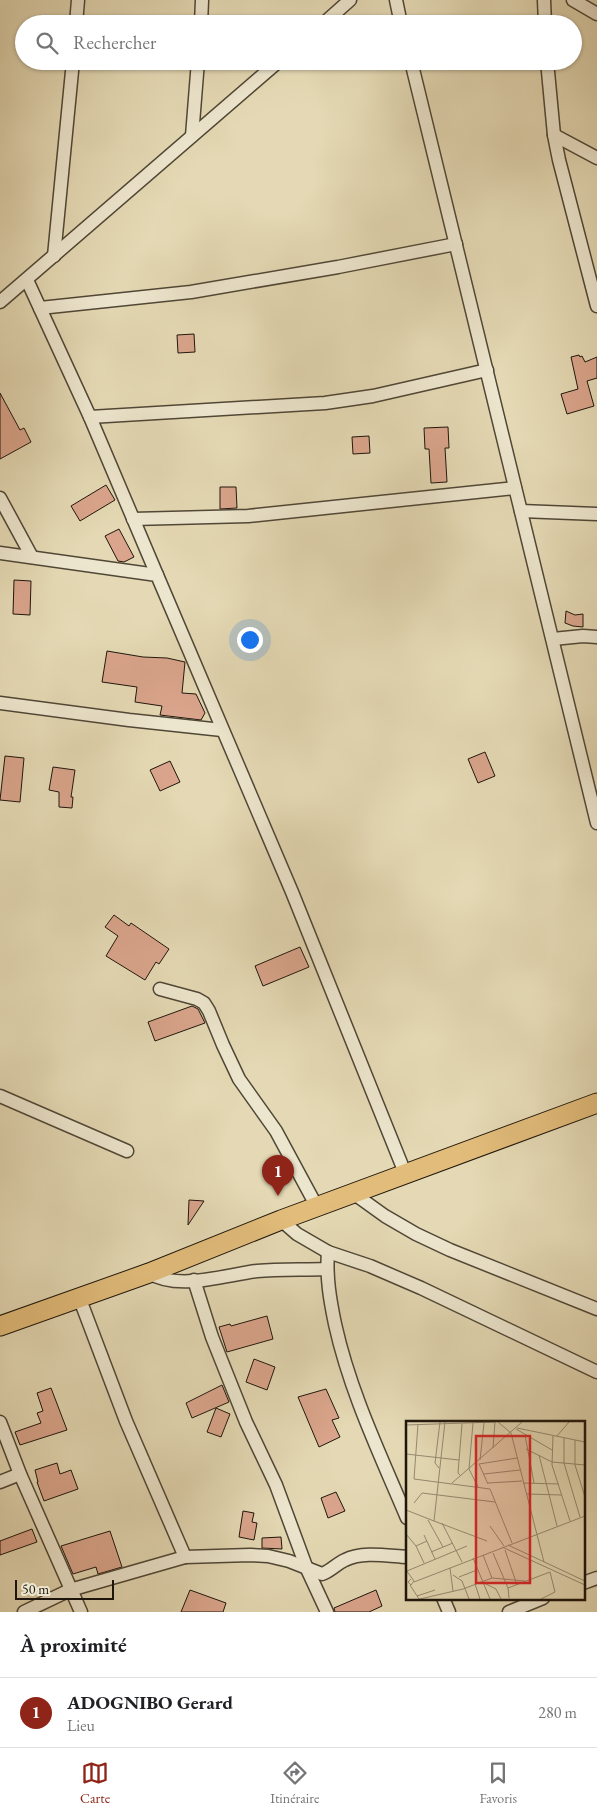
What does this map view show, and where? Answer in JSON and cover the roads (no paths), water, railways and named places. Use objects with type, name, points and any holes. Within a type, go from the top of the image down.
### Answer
[{"type":"main road","points":[[0,1326],[149,1273],[281,1220],[597,1102]]},
{"type":"street","points":[[77,15],[78,0]]},
{"type":"street","points":[[201,15],[202,0]]},
{"type":"street","points":[[333,15],[350,0]]},
{"type":"street","points":[[396,0],[400,15]]},
{"type":"street","points":[[544,0],[545,15]]},
{"type":"street","points":[[573,0],[597,14]]},
{"type":"street","points":[[54,256],[72,70]]},
{"type":"street","points":[[192,136],[197,70]]},
{"type":"street","points":[[0,302],[269,70]]},
{"type":"street","points":[[413,70],[597,823]]},
{"type":"street","points":[[548,70],[554,135],[559,160],[597,306]]},
{"type":"street","points":[[554,135],[597,158]]},
{"type":"street","points":[[40,308],[191,292],[338,267],[456,244]]},
{"type":"street","points":[[26,280],[90,416],[295,901],[405,1173]]},
{"type":"street","points":[[90,416],[326,403],[373,396],[487,370]]},
{"type":"street","points":[[133,519],[248,516],[516,488]]},
{"type":"street","points":[[0,498],[32,557]]},
{"type":"street","points":[[521,511],[597,514]]},
{"type":"street","points":[[0,553],[157,575]]},
{"type":"street","points":[[553,639],[583,636],[597,637]]},
{"type":"street","points":[[0,703],[222,730]]},
{"type":"street","points":[[160,989],[197,999],[204,1003],[209,1010],[239,1079],[276,1131],[317,1207]]},
{"type":"street","points":[[0,1096],[127,1151]]},
{"type":"street","points":[[353,1193],[385,1216],[416,1234],[450,1250],[597,1309]]},
{"type":"street","points":[[281,1220],[297,1234],[328,1252],[370,1266],[421,1288],[597,1372]]},
{"type":"street","points":[[328,1252],[326,1269],[341,1352],[356,1397],[406,1516]]},
{"type":"street","points":[[149,1273],[167,1281],[194,1280],[258,1271],[326,1269]]},
{"type":"street","points":[[194,1280],[212,1337],[246,1422],[276,1485],[307,1569],[327,1612]]},
{"type":"street","points":[[79,1297],[126,1421],[185,1557]]},
{"type":"street","points":[[0,1422],[20,1474],[78,1607],[93,1612]]},
{"type":"street","points":[[0,1482],[20,1474]]},
{"type":"street","points":[[24,1612],[70,1590],[185,1557],[250,1554],[268,1556],[289,1561],[322,1574],[346,1559],[357,1556],[406,1557]]},
{"type":"street","points":[[584,1583],[597,1578]]},
{"type":"street","points":[[444,1600],[449,1612]]},
{"type":"street","points":[[509,1612],[538,1600]]},
{"type":"place","name":"ADOGNIBO Gerard","points":[[278,1196]]}]
